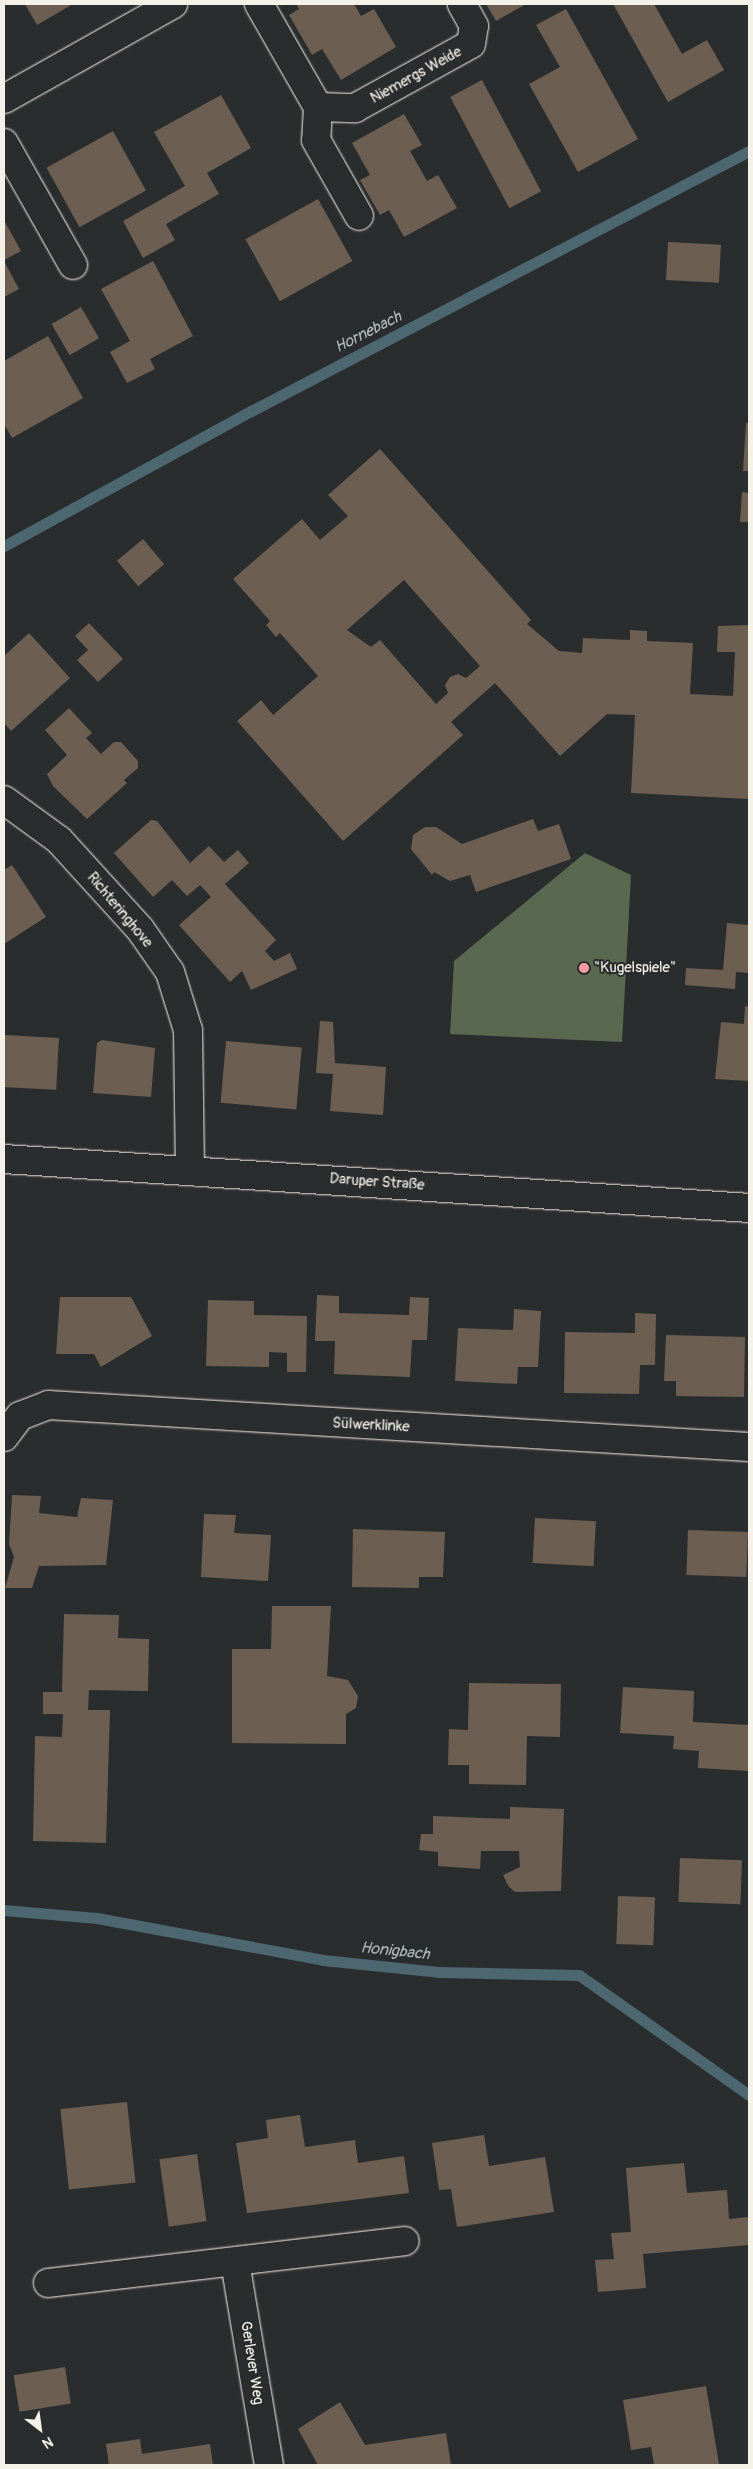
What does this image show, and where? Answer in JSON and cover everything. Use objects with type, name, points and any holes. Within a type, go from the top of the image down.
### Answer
[{"type":"street","points":[[4,99],[173,4]]},
{"type":"street","points":[[259,4],[318,107],[316,140],[359,216]]},
{"type":"street","name":"Niemergs Weide","points":[[318,107],[355,108],[472,44],[474,26],[462,4]]},
{"type":"street","points":[[4,143],[73,265]]},
{"type":"street","name":"Richteringhove","points":[[4,800],[59,840],[140,929],[170,972],[188,1030],[190,1170]]},
{"type":"street","name":"Daruper Straße","points":[[4,1159],[749,1208]]},
{"type":"street","name":"Sülwerklinke","points":[[4,1437],[20,1416],[48,1406],[749,1447]]},
{"type":"street","points":[[48,2284],[405,2241]]},
{"type":"street","name":"Gerlever Weg","points":[[236,2262],[269,2465]]},
{"type":"green space","points":[[585,853],[631,875],[622,1042],[450,1034],[454,961]]},
{"type":"building","points":[[25,4],[73,4],[37,25]]},
{"type":"building","points":[[296,4],[354,4],[361,16],[374,9],[396,47],[341,80],[322,49],[312,55],[289,15],[299,9]]},
{"type":"building","points":[[486,4],[526,4],[496,21]]},
{"type":"building","points":[[613,4],[654,4],[682,54],[707,40],[724,70],[668,102]]},
{"type":"building","points":[[566,9],[638,139],[578,172],[529,84],[560,67],[536,25]]},
{"type":"building","points":[[482,80],[541,191],[509,208],[450,97]]},
{"type":"building","points":[[221,95],[251,148],[207,173],[219,194],[166,224],[175,240],[143,258],[123,221],[185,186],[154,132]]},
{"type":"building","points":[[404,114],[422,145],[410,151],[427,181],[438,175],[457,208],[404,237],[389,210],[380,215],[360,180],[370,175],[352,143]]},
{"type":"building","points":[[113,131],[146,190],[79,227],[47,168]]},
{"type":"building","points":[[318,199],[352,261],[280,301],[245,239]]},
{"type":"building","points":[[4,220],[21,251],[4,260]]},
{"type":"building","points":[[668,242],[721,245],[719,283],[666,280]]},
{"type":"building","points":[[4,261],[19,289],[4,297]]},
{"type":"building","points":[[153,261],[193,336],[150,359],[155,369],[127,383],[110,352],[130,341],[101,289]]},
{"type":"building","points":[[81,307],[99,338],[70,355],[52,324]]},
{"type":"building","points":[[48,336],[83,398],[12,438],[4,424],[4,361]]},
{"type":"building","points":[[746,423],[749,423],[749,471],[743,471]]},
{"type":"building","points":[[380,449],[531,620],[527,624],[559,651],[582,653],[583,638],[630,640],[630,630],[647,631],[647,641],[693,643],[690,694],[733,696],[735,652],[717,652],[718,626],[749,625],[749,799],[631,793],[635,715],[607,714],[560,756],[495,683],[451,722],[463,735],[343,841],[237,721],[261,700],[273,715],[318,676],[280,633],[276,637],[266,625],[270,621],[233,579],[302,519],[320,540],[348,516],[328,495]],"holes":[[[404,580],[480,666],[466,678],[458,674],[450,677],[445,685],[448,693],[436,704],[380,640],[371,647],[347,630]]]},
{"type":"building","points":[[742,492],[749,493],[749,522],[740,522]]},
{"type":"building","points":[[143,539],[164,564],[138,586],[117,561]]},
{"type":"building","points":[[89,623],[123,659],[98,682],[77,660],[88,650],[75,636]]},
{"type":"building","points":[[29,633],[70,678],[11,731],[4,723],[4,656]]},
{"type":"building","points":[[69,708],[92,733],[86,738],[101,754],[114,742],[121,742],[138,761],[138,768],[124,780],[127,783],[87,819],[53,786],[47,774],[67,755],[45,730]]},
{"type":"building","points":[[533,819],[538,831],[559,824],[571,859],[476,892],[470,875],[450,881],[434,872],[432,875],[411,849],[413,835],[425,827],[436,827],[462,844]]},
{"type":"building","points":[[151,820],[157,821],[190,863],[209,846],[224,862],[238,850],[249,863],[225,884],[276,940],[265,951],[274,961],[290,953],[297,969],[251,990],[242,971],[230,982],[179,925],[211,897],[200,885],[187,896],[172,880],[153,897],[114,853]]},
{"type":"building","points":[[12,865],[46,917],[4,944],[4,870]]},
{"type":"building","points":[[727,923],[749,925],[749,973],[736,972],[735,989],[685,985],[686,968],[723,970]]},
{"type":"building","points":[[745,1006],[749,1007],[749,1081],[715,1079],[721,1022],[744,1024]]},
{"type":"building","points":[[320,1021],[333,1022],[335,1063],[386,1067],[383,1115],[330,1111],[333,1074],[316,1073]]},
{"type":"building","points":[[4,1035],[59,1038],[56,1090],[4,1087]]},
{"type":"building","points":[[102,1040],[155,1048],[151,1097],[93,1093],[97,1043]]},
{"type":"building","points":[[226,1041],[302,1048],[296,1109],[221,1103]]},
{"type":"building","points":[[317,1295],[339,1296],[339,1313],[409,1315],[410,1297],[429,1298],[427,1340],[412,1340],[410,1377],[334,1374],[335,1341],[315,1341]]},
{"type":"building","points":[[60,1297],[131,1297],[152,1336],[101,1367],[94,1354],[56,1354]]},
{"type":"building","points":[[208,1300],[254,1301],[254,1315],[307,1316],[306,1372],[287,1372],[287,1353],[269,1352],[269,1367],[206,1366]]},
{"type":"building","points":[[514,1309],[541,1311],[538,1367],[518,1367],[517,1384],[455,1381],[458,1328],[513,1330]]},
{"type":"building","points":[[635,1313],[656,1314],[655,1365],[640,1365],[639,1394],[564,1393],[565,1332],[635,1333]]},
{"type":"building","points":[[666,1335],[745,1337],[744,1397],[676,1396],[676,1381],[664,1381]]},
{"type":"building","points":[[12,1495],[41,1496],[39,1513],[77,1517],[81,1498],[113,1500],[106,1565],[39,1566],[32,1588],[5,1588],[14,1557],[9,1544]]},
{"type":"building","points":[[204,1514],[236,1515],[234,1533],[271,1535],[268,1581],[201,1577]]},
{"type":"building","points":[[535,1518],[596,1521],[594,1566],[533,1563]]},
{"type":"building","points":[[353,1529],[445,1532],[443,1577],[419,1577],[419,1588],[352,1587]]},
{"type":"building","points":[[688,1530],[748,1532],[746,1577],[686,1575]]},
{"type":"building","points":[[272,1606],[331,1606],[327,1676],[348,1680],[358,1696],[356,1708],[346,1714],[346,1744],[232,1743],[232,1649],[271,1649]]},
{"type":"building","points":[[64,1614],[119,1615],[118,1638],[149,1639],[148,1691],[89,1690],[88,1710],[110,1710],[106,1843],[33,1841],[35,1736],[62,1737],[63,1714],[43,1714],[43,1692],[62,1692]]},
{"type":"building","points":[[469,1683],[561,1684],[560,1737],[527,1736],[526,1785],[469,1784],[469,1765],[448,1765],[449,1729],[468,1730]]},
{"type":"building","points":[[623,1687],[694,1691],[693,1722],[749,1725],[749,1771],[698,1768],[699,1751],[673,1749],[674,1736],[620,1733]]},
{"type":"building","points":[[510,1807],[564,1809],[561,1891],[515,1892],[509,1887],[503,1875],[520,1867],[519,1851],[481,1851],[480,1869],[438,1866],[438,1852],[419,1850],[421,1834],[433,1834],[433,1816],[510,1819]]},
{"type":"building","points":[[680,1858],[742,1860],[740,1904],[678,1902]]},
{"type":"building","points":[[618,1896],[655,1897],[653,1945],[616,1944]]},
{"type":"building","points":[[127,2102],[135,2183],[69,2190],[60,2109]]},
{"type":"building","points":[[300,2115],[305,2147],[355,2140],[358,2163],[404,2156],[409,2193],[247,2213],[236,2143],[268,2138],[266,2120]]},
{"type":"building","points":[[484,2135],[489,2166],[545,2157],[554,2212],[457,2227],[451,2189],[439,2190],[432,2143]]},
{"type":"building","points":[[197,2154],[206,2221],[169,2227],[159,2159]]},
{"type":"building","points":[[684,2163],[687,2193],[727,2190],[729,2219],[748,2217],[749,2245],[643,2254],[646,2288],[598,2292],[595,2260],[614,2259],[611,2233],[631,2232],[626,2168]]},
{"type":"building","points":[[65,2367],[71,2404],[19,2412],[14,2375]]},
{"type":"building","points":[[706,2386],[719,2464],[654,2465],[651,2447],[631,2450],[623,2400]]},
{"type":"building","points":[[340,2402],[365,2445],[446,2433],[451,2465],[318,2465],[298,2429]]},
{"type":"building","points":[[140,2439],[142,2454],[210,2444],[213,2465],[109,2465],[106,2444]]},
{"type":"waterway","name":"Hornebach","points":[[4,546],[251,411],[749,151]]},
{"type":"waterway","name":"Honigbach","points":[[4,1910],[97,1918],[323,1960],[440,1972],[579,1975],[749,2095]]},
{"type":"place","name":"\"Kugelspiele\"","points":[[584,968]]}]
